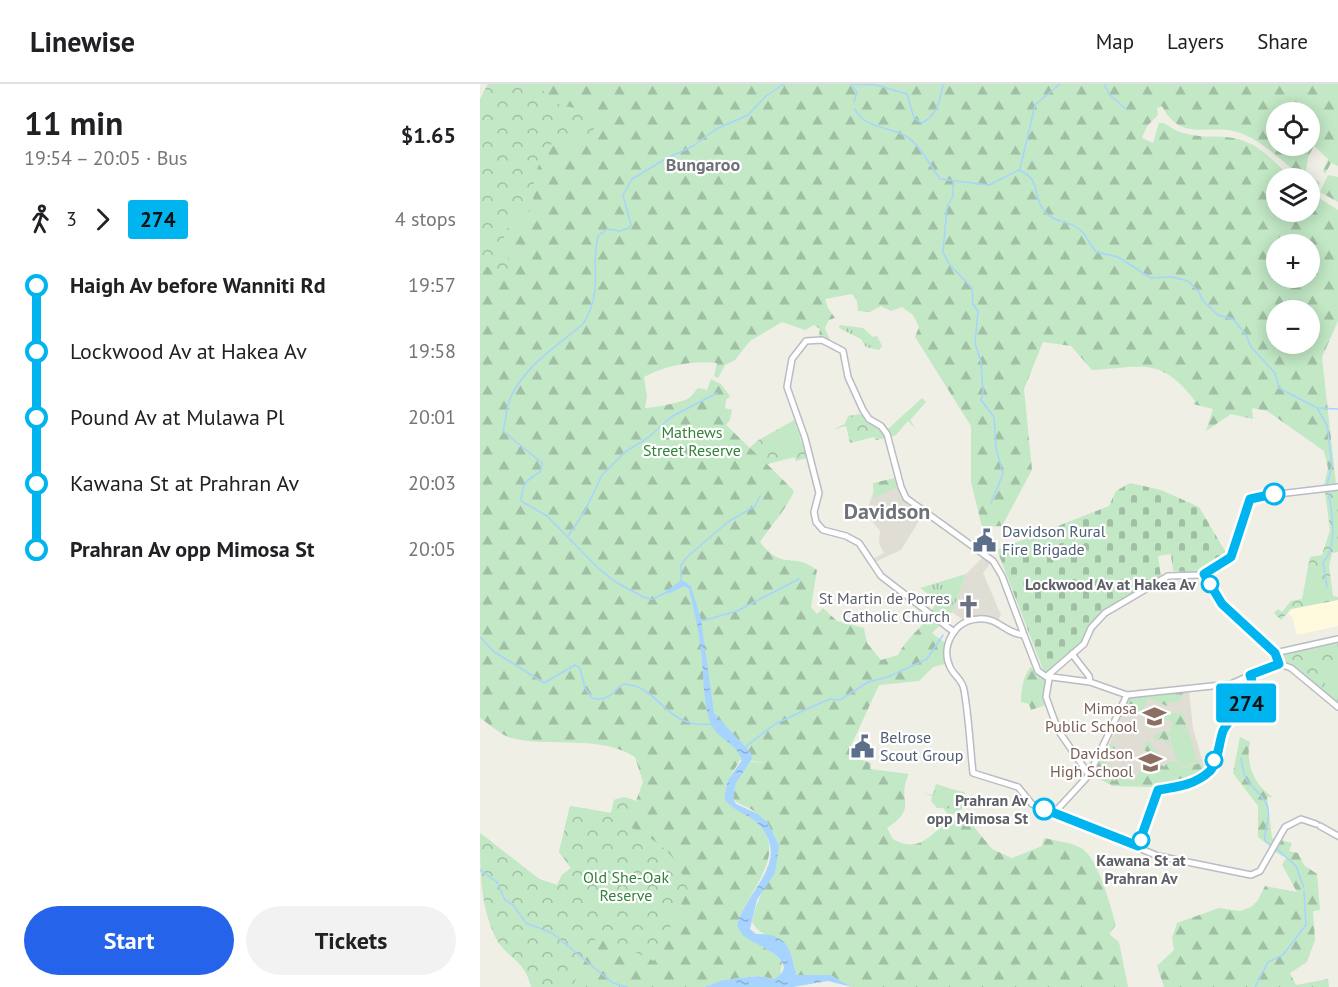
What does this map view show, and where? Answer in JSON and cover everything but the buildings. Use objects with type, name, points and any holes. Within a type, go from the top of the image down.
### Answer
[{"type":"street","points":[[954,632],[881,576],[860,543],[846,536],[824,530],[817,524],[814,516],[819,493],[805,438],[787,387],[792,359],[802,344],[818,339],[841,349],[846,356],[848,376],[861,406],[868,419],[877,424],[887,435],[905,496],[993,561],[1002,576],[1037,670],[1050,676],[1090,682],[1127,695],[1231,684],[1279,664],[1291,668],[1338,707]]},
{"type":"street","points":[[1089,775],[1058,730],[1047,698],[1050,676],[1085,642],[1091,628],[1105,612],[1170,575],[1204,574],[1231,557],[1252,497],[1338,487]]},
{"type":"street","points":[[1204,574],[1222,604],[1275,653],[1279,664]]},
{"type":"street","points":[[1023,634],[1012,634],[998,623],[981,619],[968,621],[954,632],[948,642],[947,658],[950,667],[964,687],[973,774],[1018,787],[1030,802],[1158,856],[1251,875],[1260,871],[1288,824],[1301,819],[1338,836]]},
{"type":"street","points":[[1275,653],[1338,639]]},
{"type":"street","points":[[1072,654],[1089,676],[1090,682]]},
{"type":"street","points":[[1053,813],[1089,775],[1127,695]]},
{"type":"shaded area","points":[[895,480],[901,498],[922,516],[901,550],[875,562],[873,559],[884,553],[879,543],[880,531],[866,514],[874,490],[873,485]]},
{"type":"shaded area","points":[[983,557],[990,564],[983,573],[1001,615],[998,620],[978,616],[963,620],[952,612],[966,574]]},
{"type":"shaded area","points":[[1338,600],[1338,626],[1297,635],[1292,617],[1288,614],[1291,609]]},
{"type":"shaded area","name":"Davidson High School","points":[[1189,691],[1193,728],[1205,770],[1185,782],[1158,787],[1113,786],[1092,775],[1107,750],[1129,698]]},
{"type":"green space","points":[[488,84],[534,84],[541,87],[549,101],[588,112],[594,129],[587,138],[548,145],[534,176],[533,208],[503,232],[510,269],[505,278],[480,262],[480,99]]},
{"type":"green space","name":"Mathews Street Reserve","points":[[493,84],[1338,84],[1338,166],[1331,163],[1325,174],[1323,171],[1328,159],[1320,152],[1320,102],[1266,102],[1266,147],[1243,134],[1231,131],[1188,129],[1170,118],[1162,106],[1157,108],[1158,115],[1147,126],[1142,138],[1153,143],[1159,123],[1164,123],[1186,134],[1238,139],[1261,150],[1282,168],[1266,168],[1266,222],[1320,222],[1320,198],[1338,210],[1338,321],[1322,357],[1336,484],[1324,486],[1328,468],[1324,451],[1267,411],[1252,408],[1253,419],[1231,414],[1206,431],[1213,409],[1193,404],[1195,401],[1172,377],[1150,368],[1092,370],[1071,346],[1043,342],[1024,389],[1032,470],[1002,526],[982,527],[971,482],[971,426],[915,337],[919,327],[913,315],[902,307],[891,311],[881,306],[870,312],[858,311],[857,301],[852,294],[825,299],[835,318],[829,320],[825,328],[830,340],[819,336],[820,329],[814,325],[805,330],[782,322],[750,341],[735,360],[725,365],[718,378],[714,376],[717,363],[708,362],[670,367],[644,377],[647,397],[645,408],[684,401],[698,388],[707,390],[711,379],[721,384],[730,396],[726,400],[725,408],[732,410],[730,420],[726,425],[750,448],[757,441],[796,421],[795,457],[767,464],[794,491],[783,511],[760,542],[775,556],[801,562],[817,570],[811,607],[817,614],[823,608],[837,621],[864,628],[867,643],[881,660],[898,655],[929,617],[940,625],[932,633],[944,642],[945,664],[933,667],[919,681],[879,685],[850,748],[858,749],[859,759],[871,763],[870,769],[909,774],[904,791],[905,809],[897,821],[887,828],[893,839],[906,844],[917,844],[943,826],[963,818],[976,821],[974,827],[992,849],[1012,858],[1042,846],[1044,838],[1081,848],[1093,862],[1107,895],[1116,925],[1109,934],[1119,942],[1128,987],[852,987],[830,975],[796,975],[788,950],[777,940],[758,930],[752,922],[776,860],[770,834],[759,816],[733,798],[736,783],[750,762],[768,763],[740,760],[728,780],[724,798],[761,827],[768,839],[769,851],[762,876],[741,913],[737,925],[748,936],[777,956],[782,962],[780,976],[774,979],[758,976],[723,980],[704,987],[542,987],[480,833],[539,879],[557,885],[562,875],[571,868],[559,852],[570,806],[611,813],[614,800],[624,797],[636,801],[643,782],[635,757],[621,750],[590,744],[526,741],[511,738],[480,718],[480,119]]},
{"type":"green space","points":[[1277,156],[1309,156],[1306,168],[1291,168]]},
{"type":"green space","points":[[1328,175],[1338,177],[1338,202],[1320,192]]},
{"type":"green space","points":[[840,325],[863,328],[873,337],[877,336],[882,346],[879,350],[866,347],[861,339],[839,328]]},
{"type":"green space","points":[[922,398],[926,402],[910,420],[916,429],[908,421],[896,435],[891,437],[888,429]]},
{"type":"green space","points":[[860,414],[885,438],[876,440],[874,437],[850,443],[846,426],[834,429],[845,424],[848,416]]},
{"type":"green space","points":[[794,420],[807,458],[796,461],[794,457],[767,464],[750,448],[757,441]]},
{"type":"green space","points":[[789,428],[795,429],[798,435],[793,450],[781,453],[770,448],[770,442]]},
{"type":"green space","points":[[895,478],[896,488],[874,498],[873,483]]},
{"type":"green space","points":[[1130,483],[1161,490],[1199,507],[1228,556],[1201,573],[1173,571],[1171,554],[1158,556],[1161,577],[1101,612],[1088,627],[1084,639],[1050,671],[1044,672],[997,550],[1109,506],[1116,491]]},
{"type":"green space","points":[[1338,490],[1338,552],[1332,553],[1329,566],[1333,596],[1338,597],[1338,600],[1291,609],[1281,620],[1274,613],[1278,609],[1282,612],[1291,601],[1302,599],[1310,557],[1322,555],[1330,530],[1325,492]]},
{"type":"green space","points":[[966,574],[952,612],[944,621],[931,611],[938,601],[920,588]]},
{"type":"green space","points":[[1316,577],[1324,600],[1308,603],[1305,588],[1309,579]]},
{"type":"green space","points":[[1338,642],[1338,704],[1292,665],[1284,661],[1281,656],[1283,653]]},
{"type":"green space","points":[[1338,655],[1338,690],[1324,683]]},
{"type":"green space","points":[[1031,667],[1046,682],[1043,696],[1046,705],[1031,710],[1029,704],[1021,702],[1024,679]]},
{"type":"green space","points":[[1184,692],[1177,703],[1170,701],[1167,706],[1149,698],[1141,713],[1125,706],[1129,698]]},
{"type":"green space","points":[[1170,713],[1182,713],[1187,726],[1184,730],[1168,736],[1170,747],[1162,738],[1156,741],[1153,736],[1164,731],[1169,732],[1173,722],[1163,718]]},
{"type":"green space","points":[[1188,730],[1198,762],[1179,768],[1169,735]]},
{"type":"green space","points":[[1240,737],[1250,742],[1249,757],[1252,773],[1261,787],[1273,797],[1267,797],[1272,838],[1274,839],[1271,847],[1258,837],[1258,806],[1233,773]]},
{"type":"green space","points":[[1146,741],[1152,744],[1152,747],[1163,758],[1159,763],[1164,767],[1168,761],[1176,762],[1180,769],[1200,763],[1205,770],[1185,782],[1158,787],[1113,786],[1092,775],[1110,744],[1115,747],[1106,765],[1112,767],[1109,779],[1115,781],[1118,774],[1134,782],[1141,768],[1150,772],[1156,757],[1144,750]]},
{"type":"green space","points":[[936,784],[965,793],[962,809],[949,816],[943,808],[937,808],[931,801],[932,796],[923,793],[933,795]]},
{"type":"green space","points":[[936,787],[964,792],[961,808],[933,803]]},
{"type":"green space","name":"Old She-Oak Reserve","points":[[624,797],[635,801],[629,805],[630,827],[652,839],[667,851],[678,867],[688,890],[654,961],[598,934],[572,987],[531,987],[522,967],[498,942],[488,917],[481,876],[480,833],[539,879],[557,885],[562,875],[571,868],[559,852],[570,806],[611,813],[614,800]]},
{"type":"green space","points":[[1281,840],[1292,843],[1289,851],[1298,853],[1304,865],[1317,874],[1320,910],[1313,911],[1315,940],[1307,962],[1290,973],[1296,985],[1328,979],[1329,987],[1164,987],[1157,966],[1174,950],[1172,938],[1177,923],[1219,908],[1240,911],[1251,907],[1258,900],[1265,886],[1297,892],[1282,865],[1286,858],[1275,852]]},
{"type":"water","points":[[682,580],[691,586],[701,619],[714,713],[751,753],[752,759],[736,783],[733,798],[736,804],[758,814],[768,823],[779,846],[775,873],[757,900],[750,929],[756,934],[775,936],[786,944],[796,975],[830,975],[852,987],[828,981],[793,987],[704,987],[723,980],[758,976],[774,979],[782,973],[784,966],[775,955],[744,936],[737,925],[742,912],[764,876],[771,852],[768,839],[760,826],[732,807],[724,798],[728,780],[742,760],[736,749],[713,728],[707,713],[699,637],[689,589],[684,586],[668,594],[666,591]]},
{"type":"waterway","points":[[667,592],[653,599],[645,598],[614,581],[547,516],[521,501],[524,486],[528,480],[540,472],[542,463],[503,431],[508,406],[516,387],[532,367],[583,324],[595,290],[598,236],[607,229],[620,231],[631,225],[623,195],[632,179],[667,158],[693,146],[716,129],[748,115],[766,96],[784,84]]},
{"type":"waterway","points":[[851,84],[857,92],[854,102]]},
{"type":"waterway","points":[[854,84],[876,85],[907,94],[914,118],[922,123],[934,112],[943,84]]},
{"type":"waterway","points":[[1020,169],[1035,105],[1060,84]]},
{"type":"waterway","points":[[1104,84],[1110,95],[1127,110]]},
{"type":"waterway","points":[[855,109],[863,120],[898,132],[909,139],[940,179],[989,185],[1019,170],[1034,183],[1038,199],[1045,212],[1052,218],[1079,229],[1096,252],[1118,257],[1151,278],[1172,277],[1188,281],[1199,292],[1203,301],[1218,315],[1233,319],[1246,335],[1251,347],[1275,373],[1279,388],[1317,408],[1327,425],[1332,465],[1327,485]]},
{"type":"waterway","points":[[953,182],[953,196],[947,207],[943,252],[949,264],[972,288],[973,304],[978,311],[975,343],[981,362],[983,392],[981,400],[994,417],[996,448],[1003,474],[991,503]]},
{"type":"waterway","points":[[568,536],[585,511],[602,475],[625,452],[649,437],[671,417],[717,393]]},
{"type":"waterway","points":[[1318,408],[1338,409]]},
{"type":"waterway","points":[[1327,587],[1323,562],[1331,548],[1333,528],[1328,491]]},
{"type":"waterway","points":[[681,581],[681,565],[687,557],[728,522],[755,506],[760,496]]},
{"type":"waterway","points":[[702,621],[737,611],[799,579]]},
{"type":"waterway","points":[[807,709],[830,699],[840,700],[868,682],[888,677],[927,659],[943,635]]},
{"type":"waterway","points":[[480,637],[493,651],[544,683],[575,665],[580,668],[585,688],[592,698],[606,698],[623,684],[636,686],[646,691],[682,720],[695,724],[711,724]]},
{"type":"waterway","points":[[745,747],[775,724],[805,710]]},
{"type":"waterway","points":[[1241,758],[1247,780],[1268,808],[1265,841],[1272,846]]},
{"type":"waterway","points":[[1276,848],[1296,866],[1304,888]]},
{"type":"waterway","points":[[480,870],[497,882],[505,900],[513,905],[526,923],[552,933],[613,983],[627,987]]},
{"type":"waterway","points":[[1255,987],[1268,962],[1283,955],[1306,925],[1304,891]]},
{"type":"bus line","name":"274","points":[[1044,809],[1138,846],[1158,790],[1187,785],[1211,770],[1224,729],[1242,710],[1248,699],[1253,686],[1250,675],[1279,664],[1275,653],[1222,604],[1204,574],[1231,557],[1250,499],[1255,496],[1274,494]]},
{"type":"place","name":"Davidson Rural Fire Brigade","points":[[984,540]]},
{"type":"place","name":"Lockwood Av at Hakea Av","points":[[1210,584]]},
{"type":"place","name":"St Martin de Porres Catholic Church","points":[[968,607]]},
{"type":"place","name":"Mimosa Public School","points":[[1155,717]]},
{"type":"place","name":"Belrose Scout Group","points":[[862,746]]},
{"type":"place","name":"Davidson High School","points":[[1151,762]]},
{"type":"place","name":"Prahran Av opp Mimosa St","points":[[1044,809]]},
{"type":"place","name":"Kawana St at Prahran Av","points":[[1141,840]]},
{"type":"district","name":"Bungaroo","points":[[703,165]]},
{"type":"district","name":"Davidson","points":[[887,511]]}]
